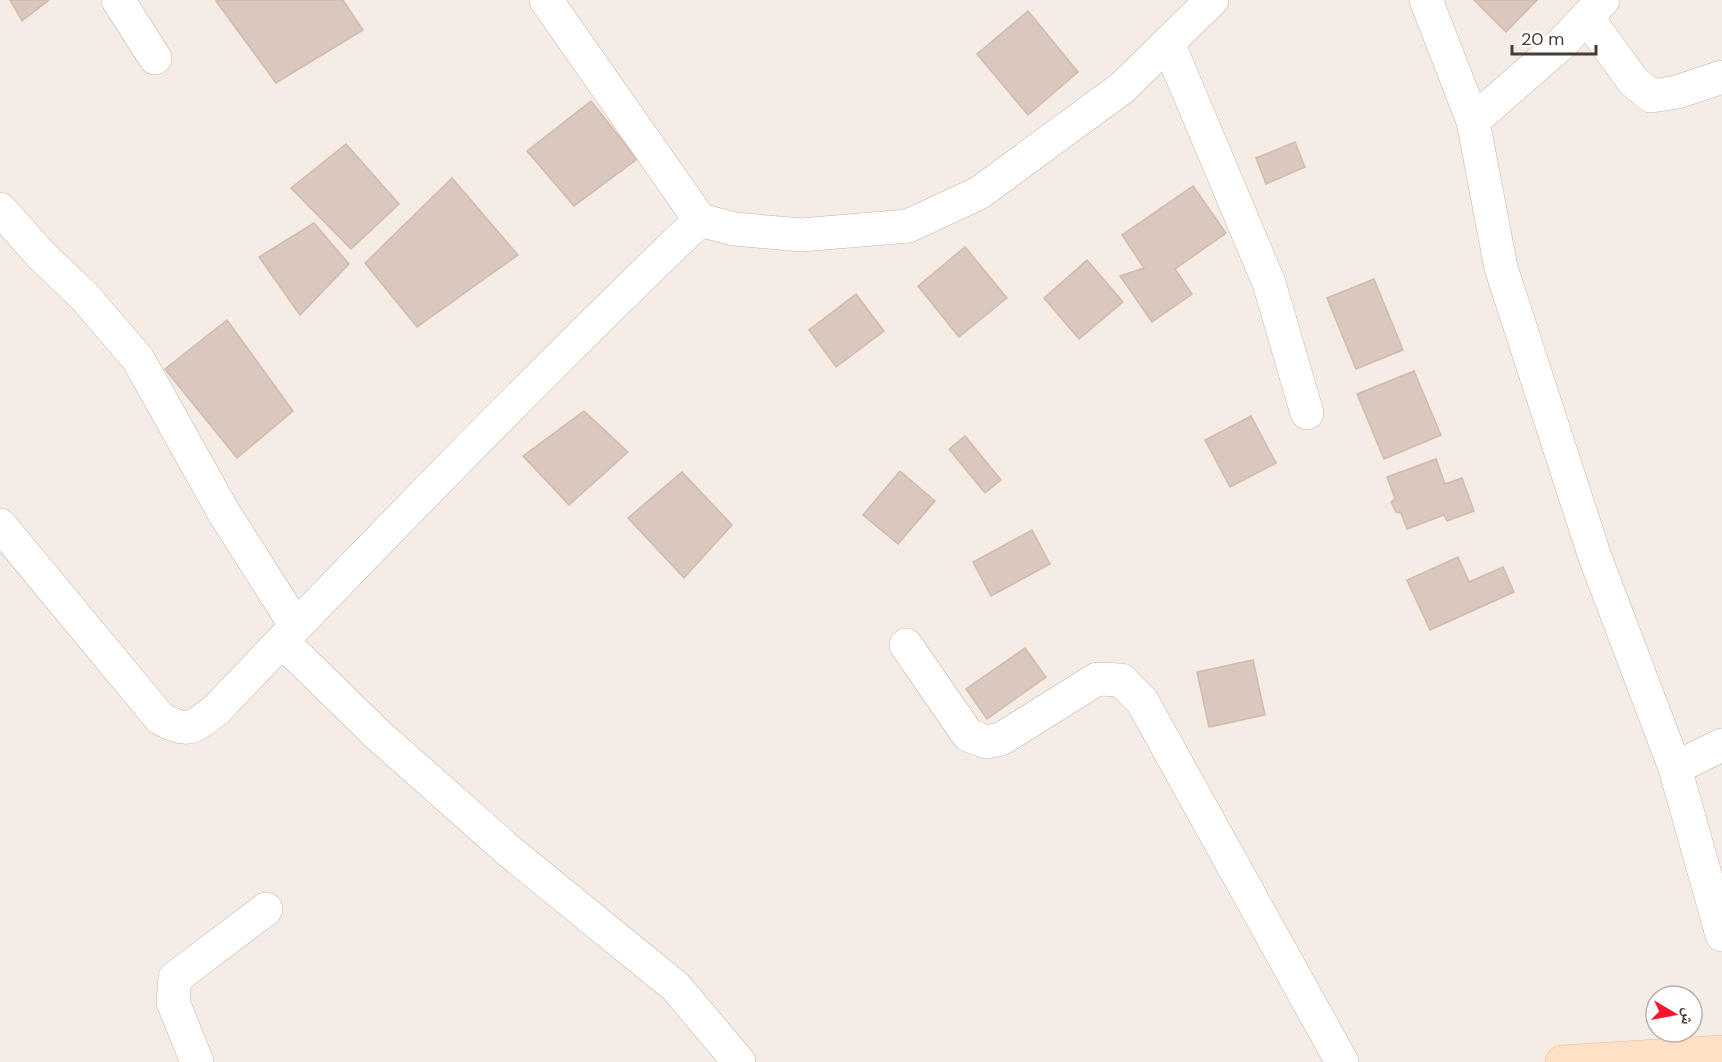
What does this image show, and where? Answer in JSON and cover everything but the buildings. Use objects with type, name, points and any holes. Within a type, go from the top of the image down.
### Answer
[{"type":"main road","points":[[1562,1062],[1722,1052]]},
{"type":"street","points":[[118,0],[155,58]]},
{"type":"street","points":[[557,4],[700,220],[734,229],[801,235],[908,226],[979,193],[1122,88],[1212,0]]},
{"type":"street","points":[[1426,0],[1473,121],[1502,268],[1595,557],[1675,768],[1722,935]]},
{"type":"street","points":[[1473,121],[1561,44],[1595,9],[1633,81],[1651,96],[1677,92],[1722,77]]},
{"type":"street","points":[[1168,43],[1269,282],[1307,413]]},
{"type":"street","points":[[0,209],[41,255],[84,296],[138,359],[289,633],[376,733],[509,851],[676,987],[739,1062]]},
{"type":"street","points":[[0,525],[160,718],[175,727],[193,727],[216,710],[412,504],[603,313],[700,220]]},
{"type":"street","points":[[906,645],[968,735],[986,742],[1001,739],[1097,679],[1121,680],[1142,701],[1342,1062]]},
{"type":"street","points":[[1675,768],[1722,745]]},
{"type":"street","points":[[197,1062],[173,1002],[175,978],[266,909]]}]
